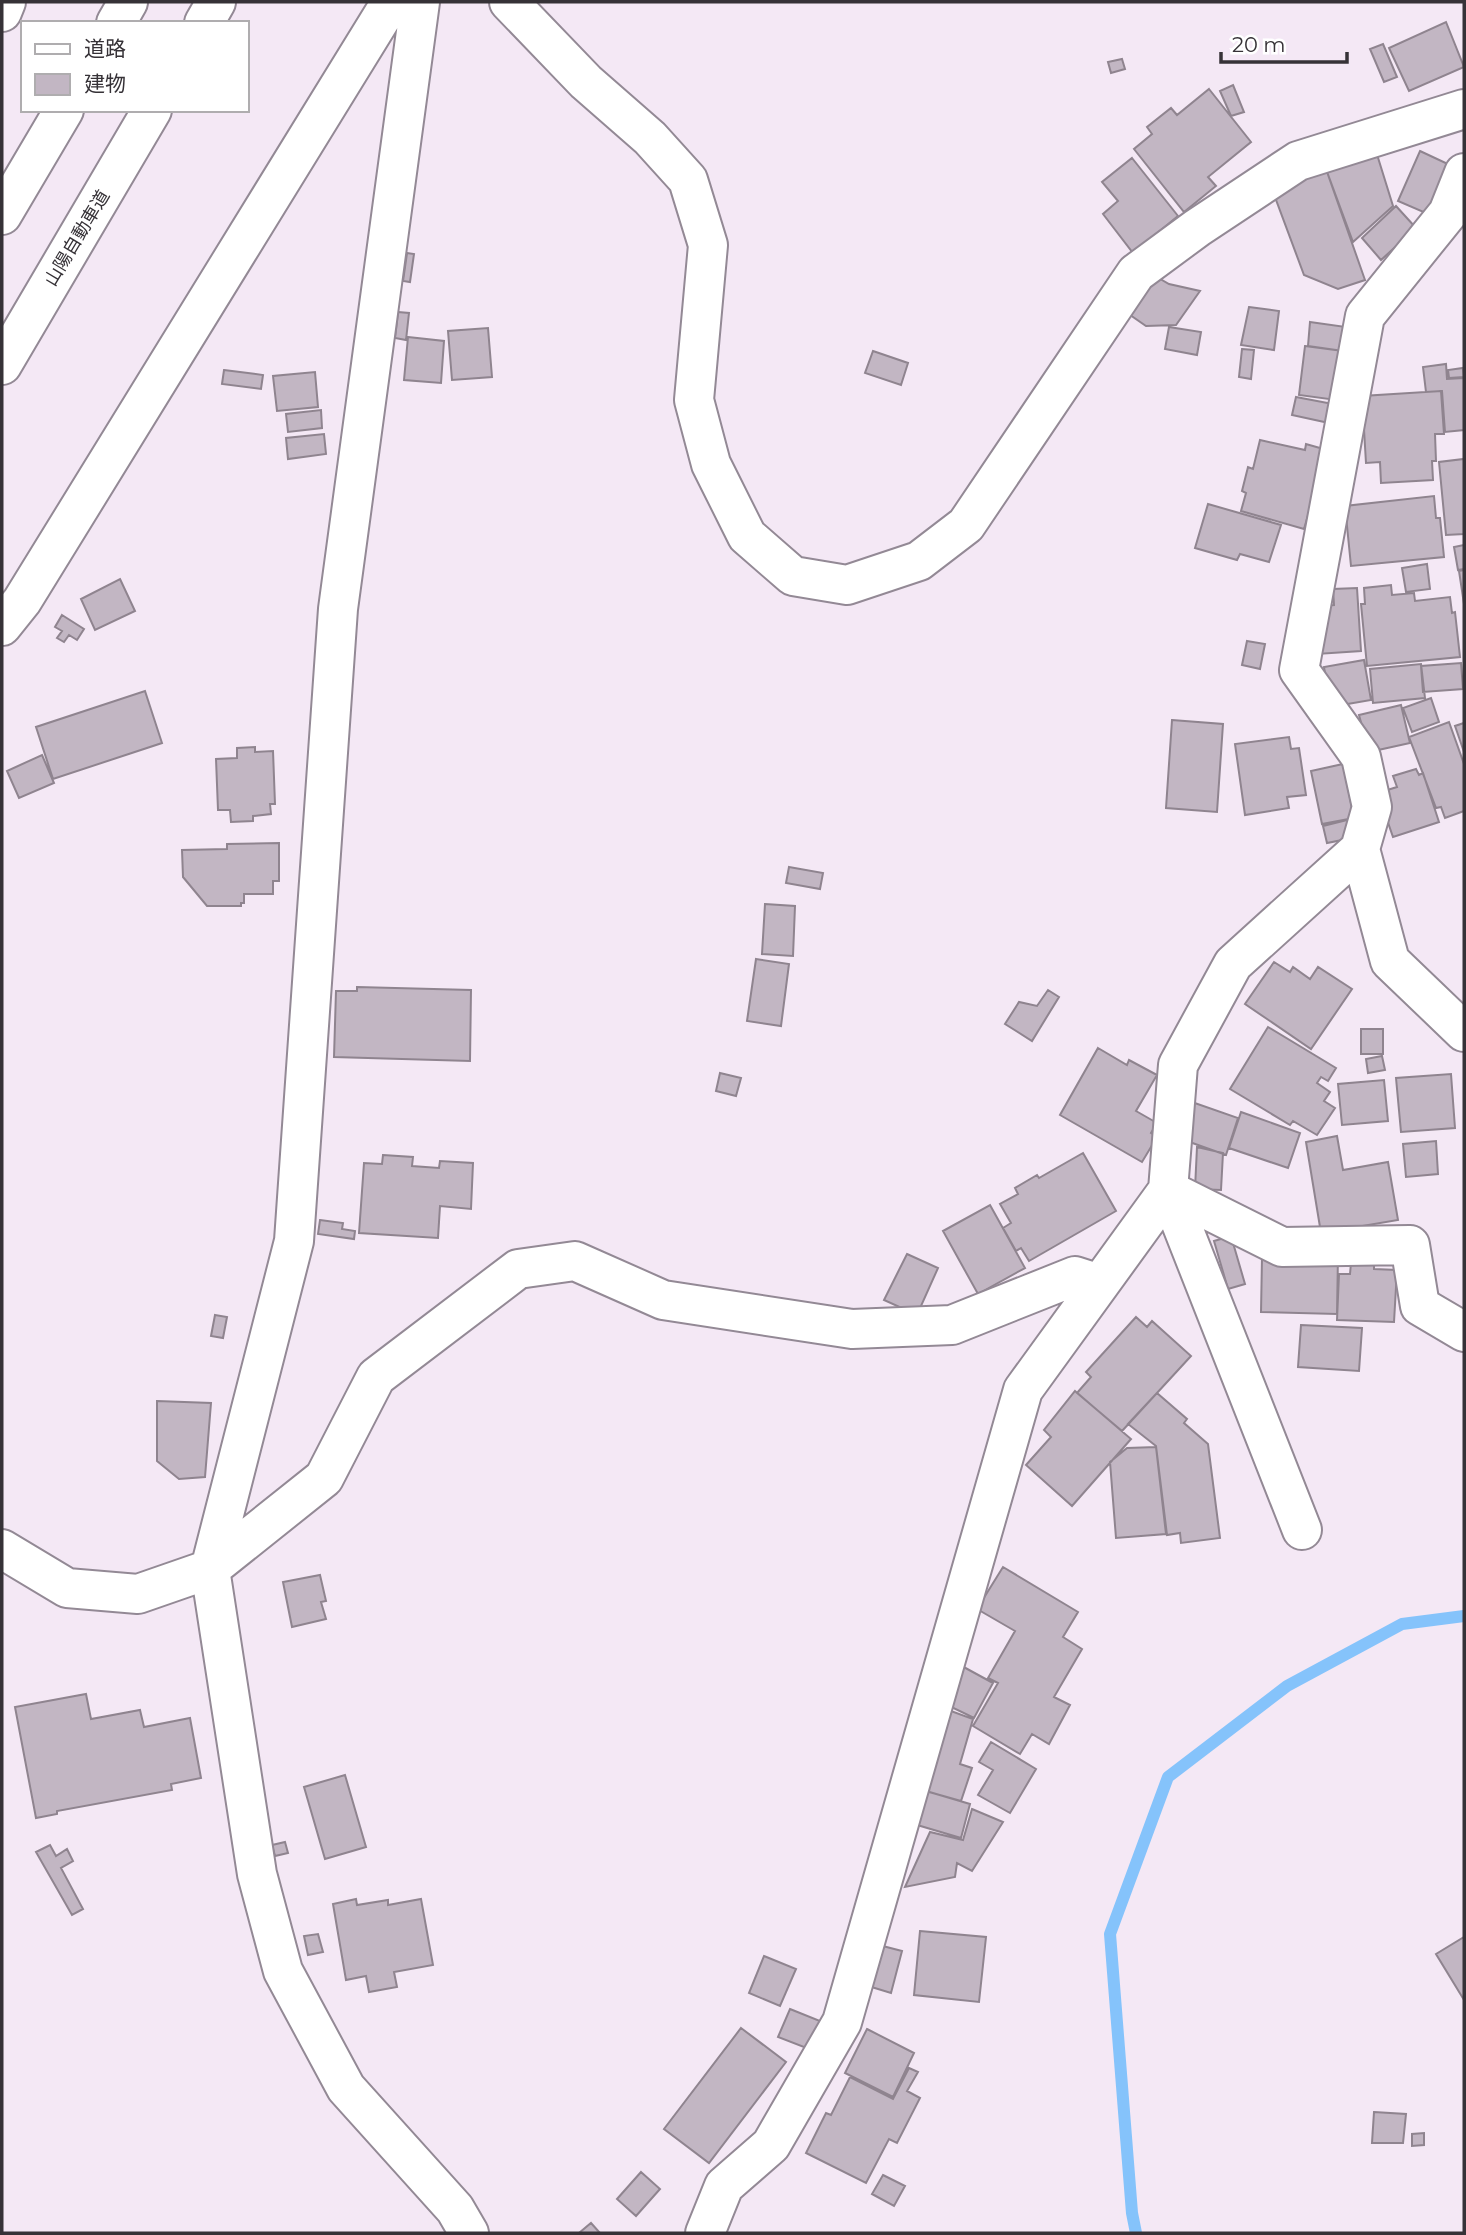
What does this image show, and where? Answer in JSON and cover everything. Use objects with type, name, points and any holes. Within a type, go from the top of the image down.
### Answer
[{"type":"main road","points":[[2,12],[6,2]]},
{"type":"main road","points":[[117,21],[128,2]]},
{"type":"main road","points":[[205,21],[216,2]]},
{"type":"main road","points":[[2,626],[29,589],[391,2]]},
{"type":"main road","points":[[420,2],[338,609],[294,1241],[210,1569],[257,1874],[283,1971],[346,2088],[455,2209],[469,2233]]},
{"type":"main road","points":[[509,2],[586,82],[650,138],[688,180],[708,245],[694,400],[711,464],[747,536],[793,576],[846,585],[919,561],[966,525],[1136,273],[1197,228],[1298,161],[1464,109]]},
{"type":"main road","points":[[2,215],[63,112]]},
{"type":"main road","name":"山陽自動車道","points":[[2,365],[151,112]]},
{"type":"main road","points":[[1464,173],[1448,213],[1365,316],[1299,670],[1361,757],[1372,807],[1360,849],[1390,961],[1464,1032]]},
{"type":"main road","points":[[1302,1530],[1168,1190],[1178,1065],[1233,964],[1360,849]]},
{"type":"main road","points":[[705,2233],[724,2186],[771,2145],[842,2022],[1023,1390],[1168,1190]]},
{"type":"main road","points":[[1168,1190],[1282,1247],[1410,1245],[1420,1306],[1464,1332]]},
{"type":"main road","points":[[2,1549],[67,1588],[138,1594],[210,1569],[324,1478],[376,1377],[518,1269],[575,1261],[663,1300],[852,1329],[952,1325],[1075,1276],[1100,1284]]},
{"type":"building","points":[[1446,22],[1464,67],[1409,91],[1389,48]]},
{"type":"building","points":[[1383,44],[1397,77],[1384,82],[1370,49]]},
{"type":"building","points":[[1122,59],[1125,69],[1111,73],[1108,62]]},
{"type":"building","points":[[1233,85],[1244,112],[1231,116],[1220,91]]},
{"type":"building","points":[[1209,89],[1251,142],[1208,177],[1216,186],[1184,212],[1134,149],[1152,134],[1147,127],[1171,108],[1177,115]]},
{"type":"building","points":[[1375,148],[1393,206],[1353,242],[1326,169]]},
{"type":"building","points":[[1420,151],[1450,165],[1428,214],[1398,201]]},
{"type":"building","points":[[1132,158],[1178,216],[1133,253],[1103,214],[1118,201],[1102,182]]},
{"type":"building","points":[[1326,169],[1365,280],[1338,289],[1304,275],[1272,189]]},
{"type":"building","points":[[1396,206],[1416,228],[1381,260],[1362,238]]},
{"type":"building","points":[[407,253],[414,254],[410,282],[403,281]]},
{"type":"building","points":[[1150,273],[1169,284],[1200,291],[1176,325],[1146,326],[1123,310]]},
{"type":"building","points":[[1249,307],[1279,311],[1274,350],[1241,345]]},
{"type":"building","points":[[398,312],[409,313],[406,340],[395,338]]},
{"type":"building","points":[[1310,322],[1346,327],[1343,351],[1308,346]]},
{"type":"building","points":[[1169,327],[1201,332],[1197,355],[1165,349]]},
{"type":"building","points":[[488,328],[492,377],[452,380],[448,331]]},
{"type":"building","points":[[408,337],[444,341],[441,383],[404,380]]},
{"type":"building","points":[[1305,346],[1343,351],[1336,400],[1299,395]]},
{"type":"building","points":[[1242,349],[1254,350],[1251,379],[1239,377]]},
{"type":"building","points":[[873,351],[908,363],[901,385],[865,373]]},
{"type":"building","points":[[1446,364],[1447,379],[1464,378],[1464,430],[1445,432],[1442,391],[1426,392],[1423,367]]},
{"type":"building","points":[[1463,368],[1464,377],[1449,378],[1448,370]]},
{"type":"building","points":[[224,370],[263,375],[261,389],[222,384]]},
{"type":"building","points":[[315,372],[318,407],[277,411],[273,376]]},
{"type":"building","points":[[1441,391],[1444,434],[1435,434],[1436,461],[1432,461],[1433,480],[1381,483],[1380,462],[1366,463],[1362,396]]},
{"type":"building","points":[[1296,397],[1333,404],[1329,423],[1292,415]]},
{"type":"building","points":[[321,410],[322,428],[288,432],[286,414]]},
{"type":"building","points":[[324,434],[326,454],[288,459],[286,438]]},
{"type":"building","points":[[1260,440],[1305,450],[1306,444],[1327,450],[1304,529],[1241,511],[1246,493],[1242,491],[1248,467],[1253,469]]},
{"type":"building","points":[[1464,459],[1464,534],[1446,535],[1439,462]]},
{"type":"building","points":[[1434,496],[1436,518],[1440,518],[1444,557],[1351,566],[1345,506]]},
{"type":"building","points":[[1208,504],[1281,525],[1269,562],[1240,554],[1237,560],[1195,548]]},
{"type":"building","points":[[1464,545],[1464,569],[1458,570],[1454,547]]},
{"type":"building","points":[[1427,564],[1430,589],[1406,592],[1402,568]]},
{"type":"building","points":[[1464,570],[1464,604],[1459,571]]},
{"type":"building","points":[[120,579],[135,611],[95,630],[81,599]]},
{"type":"building","points":[[1391,585],[1392,595],[1414,593],[1415,601],[1450,597],[1452,613],[1455,612],[1460,657],[1367,666],[1361,604],[1365,604],[1364,588]]},
{"type":"building","points":[[1357,588],[1361,651],[1317,654],[1321,606],[1334,605],[1333,589]]},
{"type":"building","points":[[62,615],[84,629],[77,640],[69,635],[64,642],[57,638],[62,631],[55,627]]},
{"type":"building","points":[[1247,641],[1265,644],[1260,669],[1242,665]]},
{"type":"building","points":[[1364,660],[1371,700],[1330,707],[1324,667]]},
{"type":"building","points":[[1461,663],[1463,689],[1423,692],[1421,666]]},
{"type":"building","points":[[1421,664],[1425,698],[1373,703],[1370,669]]},
{"type":"building","points":[[145,691],[162,743],[53,779],[36,727]]},
{"type":"building","points":[[1431,698],[1439,722],[1412,732],[1403,708]]},
{"type":"building","points":[[1401,705],[1410,743],[1369,752],[1359,715]]},
{"type":"building","points":[[1172,720],[1223,724],[1217,812],[1166,808]]},
{"type":"building","points":[[1449,722],[1464,764],[1464,811],[1445,818],[1441,807],[1436,808],[1409,737]]},
{"type":"building","points":[[1464,723],[1464,752],[1455,726]]},
{"type":"building","points":[[1289,737],[1291,749],[1299,748],[1306,795],[1287,797],[1289,808],[1245,815],[1235,744]]},
{"type":"building","points":[[255,747],[255,752],[273,751],[275,804],[270,804],[271,814],[253,816],[253,821],[231,822],[230,810],[218,810],[216,759],[237,758],[237,748]]},
{"type":"building","points":[[42,755],[54,783],[19,798],[7,771]]},
{"type":"building","points":[[1343,764],[1354,818],[1322,824],[1311,771]]},
{"type":"building","points":[[1416,769],[1419,775],[1423,773],[1439,822],[1393,837],[1383,808],[1384,791],[1397,787],[1393,776]]},
{"type":"building","points":[[1351,819],[1342,840],[1327,843],[1323,826]]},
{"type":"building","points":[[279,843],[279,881],[273,881],[273,894],[244,894],[244,903],[241,903],[241,906],[207,906],[183,877],[182,850],[227,849],[227,844]]},
{"type":"building","points":[[789,867],[823,873],[820,889],[786,883]]},
{"type":"building","points":[[765,904],[795,906],[793,956],[762,954]]},
{"type":"building","points":[[756,959],[789,964],[781,1026],[747,1021]]},
{"type":"building","points":[[1274,962],[1290,972],[1293,967],[1310,979],[1318,967],[1352,989],[1311,1049],[1245,1004]]},
{"type":"building","points":[[357,987],[471,990],[470,1061],[334,1057],[336,991],[357,991]]},
{"type":"building","points":[[1048,990],[1059,997],[1032,1041],[1005,1024],[1019,1002],[1037,1006]]},
{"type":"building","points":[[1268,1027],[1336,1068],[1328,1081],[1321,1077],[1317,1083],[1330,1092],[1324,1101],[1335,1108],[1317,1135],[1293,1121],[1290,1125],[1230,1089]]},
{"type":"building","points":[[1361,1029],[1383,1029],[1383,1054],[1361,1054]]},
{"type":"building","points":[[1098,1048],[1127,1065],[1129,1060],[1157,1075],[1136,1111],[1157,1123],[1151,1133],[1157,1137],[1142,1162],[1060,1115]]},
{"type":"building","points":[[1382,1056],[1385,1070],[1368,1073],[1366,1059]]},
{"type":"building","points":[[720,1073],[741,1078],[736,1096],[716,1091]]},
{"type":"building","points":[[1451,1074],[1455,1128],[1401,1132],[1396,1078]]},
{"type":"building","points":[[1384,1080],[1388,1121],[1342,1125],[1338,1084]]},
{"type":"building","points":[[1189,1101],[1238,1118],[1226,1155],[1184,1140]]},
{"type":"building","points":[[1241,1112],[1300,1133],[1288,1168],[1229,1148]]},
{"type":"building","points":[[1337,1136],[1343,1170],[1388,1162],[1398,1220],[1321,1233],[1306,1142]]},
{"type":"building","points":[[1436,1141],[1438,1174],[1406,1177],[1403,1144]]},
{"type":"building","points":[[1197,1147],[1223,1153],[1221,1190],[1195,1189]]},
{"type":"building","points":[[1083,1153],[1116,1211],[1029,1261],[1021,1248],[1016,1251],[1003,1228],[1011,1223],[1000,1204],[1018,1194],[1015,1188]]},
{"type":"building","points":[[383,1155],[413,1157],[412,1166],[439,1168],[440,1161],[473,1163],[471,1209],[440,1206],[438,1238],[359,1233],[364,1163],[382,1164]]},
{"type":"building","points":[[990,1205],[1025,1268],[978,1294],[943,1231]]},
{"type":"building","points":[[320,1220],[343,1223],[342,1229],[355,1231],[354,1239],[318,1234]]},
{"type":"building","points":[[1231,1236],[1245,1284],[1228,1289],[1214,1241]]},
{"type":"building","points":[[907,1254],[938,1268],[917,1315],[884,1300]]},
{"type":"building","points":[[1338,1255],[1337,1314],[1261,1312],[1262,1258]]},
{"type":"building","points":[[1351,1263],[1374,1264],[1374,1269],[1397,1270],[1394,1322],[1337,1320],[1339,1274],[1350,1274]]},
{"type":"building","points":[[215,1315],[227,1317],[223,1338],[211,1336]]},
{"type":"building","points":[[1136,1317],[1147,1327],[1152,1321],[1191,1356],[1122,1431],[1077,1393],[1091,1377],[1086,1372]]},
{"type":"building","points":[[1301,1325],[1362,1328],[1359,1371],[1298,1367]]},
{"type":"building","points":[[1075,1391],[1131,1439],[1072,1506],[1026,1465],[1051,1437],[1044,1430]]},
{"type":"building","points":[[1157,1393],[1187,1419],[1184,1423],[1208,1444],[1220,1538],[1181,1543],[1180,1533],[1167,1535],[1156,1446],[1128,1424]]},
{"type":"building","points":[[157,1401],[211,1403],[205,1477],[179,1479],[157,1461]]},
{"type":"building","points":[[1156,1447],[1166,1534],[1116,1538],[1110,1462],[1127,1448]]},
{"type":"building","points":[[1003,1567],[1078,1612],[1063,1637],[1082,1649],[1054,1697],[1070,1705],[1049,1744],[1032,1734],[1020,1754],[973,1726],[998,1683],[988,1678],[1015,1631],[977,1609]]},
{"type":"building","points":[[320,1575],[326,1601],[321,1602],[326,1619],[292,1627],[283,1582]]},
{"type":"building","points":[[960,1665],[993,1683],[974,1718],[941,1702]]},
{"type":"building","points":[[86,1694],[91,1719],[140,1710],[144,1727],[190,1718],[201,1778],[171,1784],[172,1790],[57,1811],[57,1814],[36,1818],[15,1707]]},
{"type":"building","points":[[940,1707],[973,1719],[960,1764],[972,1768],[961,1801],[915,1788]]},
{"type":"building","points":[[991,1742],[1036,1769],[1010,1813],[978,1795],[993,1770],[979,1762]]},
{"type":"building","points":[[345,1775],[366,1847],[325,1859],[304,1787]]},
{"type":"building","points":[[916,1788],[970,1804],[961,1838],[907,1822]]},
{"type":"building","points":[[972,1809],[1003,1822],[972,1871],[957,1863],[955,1877],[905,1887],[930,1832],[963,1840]]},
{"type":"building","points":[[285,1842],[288,1853],[275,1856],[272,1845]]},
{"type":"building","points":[[50,1845],[56,1856],[67,1849],[73,1861],[61,1868],[83,1909],[72,1915],[36,1852]]},
{"type":"building","points":[[356,1899],[357,1905],[388,1900],[388,1905],[421,1899],[433,1965],[394,1972],[397,1987],[369,1992],[366,1976],[346,1980],[333,1904]]},
{"type":"building","points":[[920,1931],[986,1937],[979,2002],[914,1995]]},
{"type":"building","points":[[318,1934],[323,1952],[308,1955],[304,1936]]},
{"type":"building","points":[[1464,1937],[1464,2000],[1436,1954]]},
{"type":"building","points":[[875,1944],[902,1951],[891,1993],[865,1985]]},
{"type":"building","points":[[764,1956],[796,1969],[780,2006],[749,1993]]},
{"type":"building","points":[[790,2009],[820,2021],[809,2049],[778,2037]]},
{"type":"building","points":[[741,2028],[786,2062],[709,2163],[664,2129]]},
{"type":"building","points":[[867,2029],[914,2053],[893,2097],[845,2073]]},
{"type":"building","points":[[909,2068],[918,2072],[907,2091],[920,2098],[897,2143],[889,2139],[866,2183],[806,2153],[826,2113],[831,2115],[850,2077],[893,2099]]},
{"type":"building","points":[[1374,2112],[1406,2114],[1403,2143],[1372,2143]]},
{"type":"building","points":[[1424,2133],[1424,2145],[1412,2146],[1412,2134]]},
{"type":"building","points":[[641,2172],[660,2189],[636,2216],[617,2199]]},
{"type":"building","points":[[883,2175],[905,2186],[894,2206],[872,2194]]},
{"type":"building","points":[[591,2223],[600,2233],[579,2233]]},
{"type":"waterway","points":[[1136,2233],[1132,2213],[1110,1934],[1168,1777],[1287,1686],[1402,1624],[1464,1616]]}]
